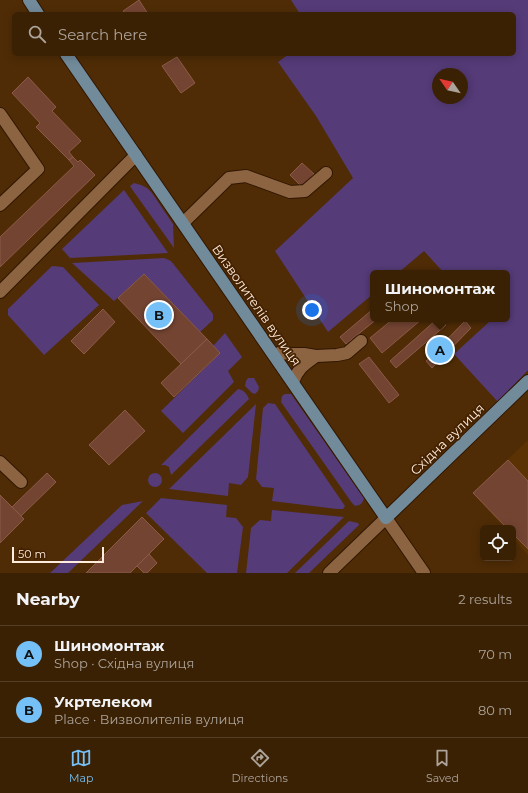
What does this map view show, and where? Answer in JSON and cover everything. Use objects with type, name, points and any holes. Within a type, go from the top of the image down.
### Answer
[{"type":"main road","points":[[29,0],[37,12]]},
{"type":"main road","name":"Визволителів вулиця","points":[[67,56],[386,518]]},
{"type":"main road","name":"Східна вулиця","points":[[386,518],[528,381]]},
{"type":"street","points":[[0,114],[38,169],[0,205]]},
{"type":"street","points":[[0,292],[136,154]]},
{"type":"street","points":[[183,223],[229,178],[246,176],[290,192],[305,191],[326,173]]},
{"type":"street","points":[[275,356],[279,353],[316,356],[337,355],[347,353],[361,341]]},
{"type":"street","points":[[293,382],[303,365],[316,356]]},
{"type":"street","points":[[0,462],[21,482]]},
{"type":"street","points":[[329,573],[386,518]]},
{"type":"street","name":"Визволителів вулиця","points":[[386,518],[424,573]]},
{"type":"shaded area","points":[[291,0],[528,0],[528,370],[498,402],[454,354],[489,322],[510,322],[510,270],[441,270],[424,251],[402,270],[370,270],[370,297],[328,332],[275,251],[353,178],[316,116],[278,62],[286,56],[516,56],[516,12],[299,12]]},
{"type":"shaded area","points":[[134,183],[147,188],[152,193],[173,224],[174,248],[130,186]]},
{"type":"shaded area","points":[[124,190],[168,253],[70,258],[62,249]]},
{"type":"shaded area","points":[[164,258],[171,261],[213,314],[213,320],[200,332],[144,274],[114,301],[72,263]]},
{"type":"shaded area","points":[[52,266],[63,267],[99,305],[44,355],[8,315],[8,309]]},
{"type":"shaded area","points":[[225,333],[242,357],[228,371],[234,382],[183,433],[161,411],[220,353],[213,346]]},
{"type":"shaded area","points":[[248,378],[254,378],[259,387],[255,394],[245,386]]},
{"type":"shaded area","points":[[238,389],[245,392],[249,399],[171,475],[169,467],[161,465]]},
{"type":"shaded area","points":[[285,394],[291,394],[364,498],[360,505],[355,506],[352,503],[281,402],[282,396]]},
{"type":"shaded area","points":[[268,403],[275,404],[345,506],[343,509],[272,501],[274,488],[262,487],[256,479],[263,408]]},
{"type":"shaded area","points":[[256,404],[248,477],[241,485],[229,483],[228,496],[169,489]]},
{"type":"shaded area","points":[[528,440],[528,555],[516,541],[516,525],[501,525],[473,493]]},
{"type":"shaded area","points":[[155,473],[160,475],[162,480],[160,485],[155,487],[150,485],[148,480],[150,475]]},
{"type":"shaded area","points":[[161,498],[227,505],[226,517],[236,518],[243,527],[237,573],[207,573],[146,513]]},
{"type":"shaded area","points":[[143,501],[68,573],[50,573],[122,505]]},
{"type":"shaded area","points":[[272,510],[344,517],[287,573],[246,573],[251,528],[260,520],[271,521]]},
{"type":"shaded area","points":[[349,521],[358,523],[359,525],[309,573],[295,573]]},
{"type":"building","points":[[139,0],[147,12],[124,12]]},
{"type":"building","points":[[177,57],[195,83],[181,93],[162,66]]},
{"type":"building","points":[[28,77],[56,107],[52,111],[81,141],[69,152],[73,157],[69,160],[36,127],[40,123],[12,93]]},
{"type":"building","points":[[73,157],[78,162],[80,160],[95,175],[0,267],[0,237],[74,166],[69,160]]},
{"type":"building","points":[[302,163],[314,174],[302,187],[290,175]]},
{"type":"building","points":[[144,274],[207,339],[181,364],[118,298]]},
{"type":"building","points":[[103,309],[115,322],[84,354],[71,341]]},
{"type":"building","points":[[370,312],[370,322],[373,322],[346,344],[340,337]]},
{"type":"building","points":[[389,322],[418,322],[382,353],[370,338]]},
{"type":"building","points":[[434,322],[444,322],[446,325],[396,368],[390,361]]},
{"type":"building","points":[[464,322],[471,328],[432,368],[426,361]]},
{"type":"building","points":[[207,339],[220,353],[174,397],[161,383]]},
{"type":"building","points":[[369,357],[399,395],[389,403],[359,364]]},
{"type":"building","points":[[125,410],[145,431],[109,465],[89,445]]},
{"type":"building","points":[[508,460],[528,481],[528,549],[516,537],[516,525],[504,525],[473,493]]},
{"type":"building","points":[[47,473],[56,482],[21,516],[12,507]]},
{"type":"building","points":[[0,495],[24,519],[0,543]]},
{"type":"building","points":[[142,517],[164,539],[130,573],[86,573]]},
{"type":"building","points":[[149,554],[157,563],[147,573],[144,573],[137,566]]},
{"type":"place","name":"Укртелеком","points":[[159,315]]},
{"type":"place","name":"Шиномонтаж","points":[[440,350]]}]
